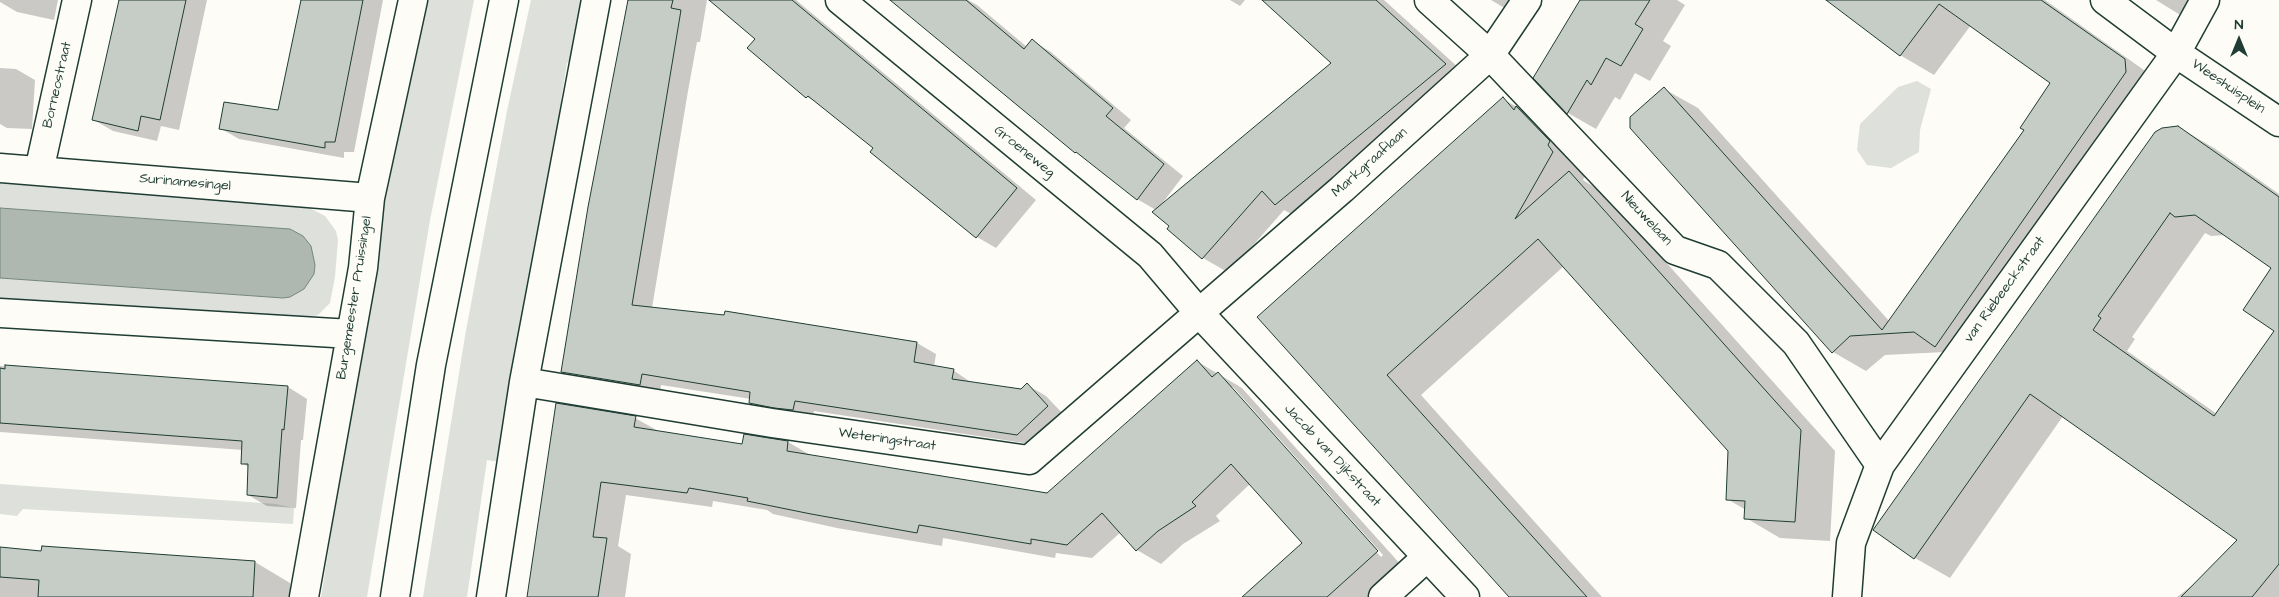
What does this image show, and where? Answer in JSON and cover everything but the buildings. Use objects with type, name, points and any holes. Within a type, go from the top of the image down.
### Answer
[{"type":"street","name":"Borneostraat","points":[[39,170],[77,0]]},
{"type":"street","name":"Burgemeester Pruissingel","points":[[304,597],[363,268],[370,198],[413,0]]},
{"type":"street","points":[[395,597],[431,365],[504,0]]},
{"type":"street","points":[[491,597],[524,382],[596,0]]},
{"type":"street","name":"Groeneweg","points":[[840,0],[1150,255],[1200,314]]},
{"type":"street","name":"Nieuwelaan","points":[[1429,0],[1490,55],[1675,250],[1718,265],[1796,343],[1880,464]]},
{"type":"street","name":"Markgraaflaan","points":[[1200,314],[1490,55],[1527,0]]},
{"type":"street","name":"Weeshuisplein","points":[[2105,0],[2176,53],[2278,120]]},
{"type":"street","name":"van Riebeeckstraat","points":[[1847,597],[1851,543],[1880,464],[2176,53],[2205,0]]},
{"type":"street","name":"Surinamesingel","points":[[0,168],[370,198]]},
{"type":"street","points":[[0,313],[351,334]]},
{"type":"street","name":"Weteringstraat","points":[[524,382],[772,422],[1029,460],[1200,314]]},
{"type":"street","name":"Jacob van Dijkstraat","points":[[1200,314],[1465,597]]},
{"type":"street","points":[[1383,597],[1427,557]]},
{"type":"shaded area","points":[[422,0],[474,0],[430,220],[367,597],[321,597],[394,140]]},
{"type":"shaded area","points":[[531,0],[583,0],[571,61],[567,63],[561,100],[563,103],[500,462],[487,460],[467,597],[423,597],[465,336],[507,111]]},
{"type":"shaded area","points":[[1917,81],[1931,89],[1920,130],[1919,152],[1891,168],[1867,165],[1857,150],[1860,124],[1898,87]]},
{"type":"shaded area","points":[[0,183],[304,205],[325,216],[336,231],[338,240],[335,277],[330,303],[318,315],[296,321],[0,299],[0,278],[283,298],[290,229],[0,208]]},
{"type":"shaded area","points":[[0,208],[290,229],[303,236],[311,246],[315,265],[314,274],[304,289],[290,297],[283,298],[0,278]]},
{"type":"shaded area","points":[[0,484],[276,504],[294,508],[293,524],[23,509],[17,516],[0,514]]}]
